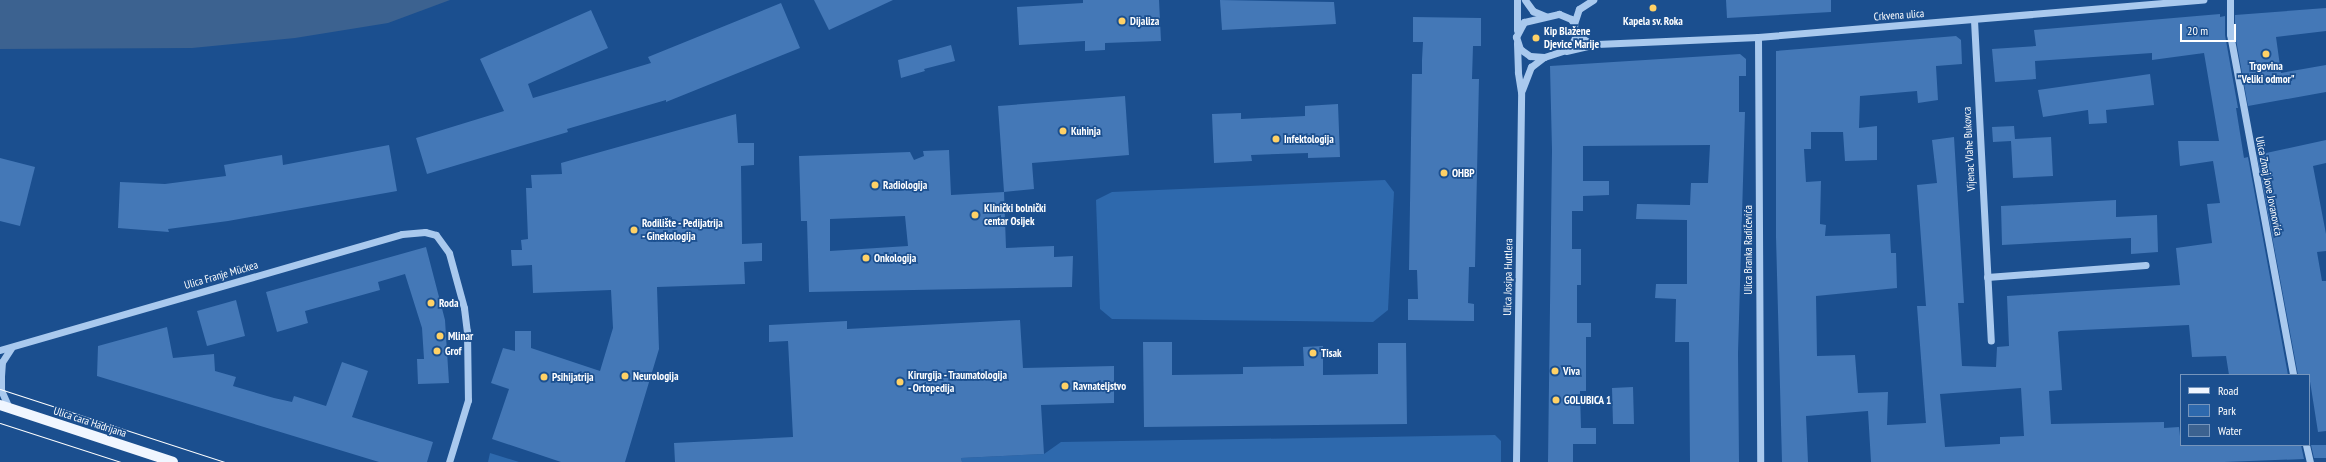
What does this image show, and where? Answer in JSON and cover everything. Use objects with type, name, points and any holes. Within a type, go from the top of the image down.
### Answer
[{"type":"main road","name":"Ulica cara Hadrijana","points":[[5,407],[173,462]]},
{"type":"street","points":[[1517,0],[1517,43],[1524,53],[1544,57],[1566,51],[1572,44],[1575,32],[1574,24],[1579,9],[1593,0]]},
{"type":"street","points":[[1525,0],[1533,11],[1545,16]]},
{"type":"street","name":"Crkvena ulica","points":[[1566,51],[1597,44],[1758,37],[2203,0]]},
{"type":"street","name":"Ulica Zmaj Jove Jovanovića","points":[[2230,0],[2230,34],[2293,374]]},
{"type":"street","points":[[1517,31],[1524,22],[1545,16],[1565,16],[1574,24]]},
{"type":"street","name":"Vijenac Vlahe Bukovca","points":[[1974,20],[1991,341]]},
{"type":"street","name":"Crkvena ulica","points":[[1575,32],[1586,41],[1597,44]]},
{"type":"street","name":"Ulica Branka Radičevića","points":[[1758,37],[1760,462]]},
{"type":"street","name":"Ulica Josipa Huttlera","points":[[1516,462],[1522,92],[1518,72],[1517,43]]},
{"type":"street","name":"Ulica Josipa Huttlera","points":[[1522,92],[1531,67],[1544,57]]},
{"type":"street","name":"Ulica Franje Mückea","points":[[0,350],[402,234],[424,232],[436,235],[449,253],[464,308],[467,331],[468,400],[449,462]]},
{"type":"street","points":[[1987,277],[2146,265]]},
{"type":"street","points":[[5,407],[1,390],[2,362],[12,346]]},
{"type":"street","points":[[2306,446],[2310,462]]},
{"type":"green space","points":[[1385,180],[1394,192],[1388,310],[1373,322],[1112,319],[1100,309],[1096,200],[1112,192]]},
{"type":"green space","points":[[1495,435],[1501,441],[1501,462],[962,462],[961,458],[1044,454],[1061,442]]},
{"type":"green space","points":[[490,453],[519,462],[488,462]]},
{"type":"water","points":[[0,0],[450,0],[388,23],[295,38],[192,48],[0,49]]},
{"type":"building","points":[[814,0],[893,0],[829,30]]},
{"type":"building","points":[[1083,0],[1159,0],[1161,41],[1105,43],[1105,50],[1085,51],[1085,41],[1019,45],[1017,7],[1083,3]]},
{"type":"building","points":[[1220,0],[1334,2],[1336,24],[1222,30]]},
{"type":"building","points":[[1726,0],[1831,0],[1831,12],[1727,18]]},
{"type":"building","points":[[781,3],[800,48],[666,102],[666,100],[567,129],[568,132],[427,174],[416,138],[504,111],[480,59],[591,10],[608,48],[528,84],[533,98],[651,63],[648,57]]},
{"type":"building","points":[[2326,8],[2326,31],[2276,37],[2281,73],[2326,65],[2326,92],[2248,106],[2235,34],[2235,15]]},
{"type":"building","points":[[2220,14],[2220,17],[2225,16],[2225,35],[2238,108],[2236,108],[2244,158],[2248,157],[2288,374],[2229,374],[2226,356],[2192,357],[2189,325],[2060,331],[2058,332],[2062,390],[2049,391],[2051,424],[2164,422],[2164,428],[2179,427],[2180,446],[2301,446],[2304,459],[2224,462],[1871,462],[1868,411],[1806,416],[1808,462],[1782,462],[1776,237],[1776,51],[1956,36],[1961,40],[1962,64],[1936,66],[1938,100],[1918,103],[1917,91],[1860,96],[1859,128],[1877,126],[1877,160],[1845,161],[1843,132],[1811,132],[1811,149],[1804,149],[1806,182],[1821,181],[1820,224],[1826,225],[1825,236],[1890,234],[1891,253],[1896,253],[1897,288],[1816,296],[1817,356],[1855,355],[1858,393],[1888,392],[1887,425],[1926,423],[1917,306],[1926,306],[1917,185],[1937,183],[1932,140],[1954,137],[1964,303],[1958,303],[1962,366],[1996,367],[1997,347],[2009,346],[2007,296],[2180,285],[2176,248],[2212,243],[2207,204],[2220,203],[2213,161],[2180,166],[2178,141],[2219,141],[2204,53],[2152,60],[2152,53],[2035,61],[2036,79],[1995,82],[1992,49],[2036,46],[2034,30]],"holes":[[[2021,388],[2024,436],[2000,437],[2000,444],[1945,447],[1940,394]]]},
{"type":"building","name":"OHBP","points":[[1413,17],[1481,18],[1481,46],[1473,46],[1472,79],[1479,79],[1475,267],[1469,267],[1468,303],[1474,304],[1474,321],[1408,320],[1408,299],[1418,299],[1417,270],[1409,270],[1412,74],[1422,74],[1423,42],[1413,42]]},
{"type":"building","points":[[951,45],[955,61],[924,69],[925,71],[901,78],[898,60]]},
{"type":"building","points":[[1740,54],[1746,59],[1746,76],[1739,76],[1739,112],[1745,112],[1738,353],[1739,462],[1690,462],[1689,342],[1675,342],[1676,299],[1655,298],[1656,284],[1687,284],[1687,220],[1636,219],[1637,204],[1690,205],[1691,183],[1708,183],[1710,145],[1583,146],[1583,181],[1609,181],[1609,195],[1583,196],[1583,211],[1572,211],[1572,249],[1581,249],[1581,285],[1577,285],[1577,323],[1591,323],[1591,337],[1586,337],[1586,391],[1580,391],[1581,428],[1596,428],[1596,444],[1573,444],[1573,462],[1548,462],[1552,150],[1550,66]]},
{"type":"building","points":[[2150,74],[2154,105],[2106,110],[2107,123],[2089,124],[2088,110],[2043,117],[2038,90]]},
{"type":"building","name":"Kuhinja","points":[[1125,96],[1129,155],[1032,163],[1034,189],[1004,192],[998,106]]},
{"type":"building","name":"Infektologija","points":[[1338,104],[1340,157],[1308,158],[1308,153],[1251,155],[1252,161],[1214,163],[1212,114],[1241,113],[1241,119],[1305,116],[1305,106]]},
{"type":"building","name":"Rodilište - Pedijatrija - Ginekologija","points":[[736,114],[738,143],[754,143],[754,165],[741,166],[742,244],[762,243],[762,261],[744,262],[745,284],[657,287],[659,349],[625,462],[561,462],[492,439],[509,389],[491,383],[503,348],[515,351],[515,331],[531,331],[531,348],[600,371],[613,328],[611,290],[533,293],[532,265],[512,266],[511,250],[522,250],[521,240],[528,239],[526,188],[532,188],[531,175],[562,174],[561,163]]},
{"type":"building","points":[[2014,126],[2015,139],[2051,137],[2053,176],[2013,178],[2011,141],[1993,142],[1992,127]]},
{"type":"building","points":[[2326,140],[2326,163],[2313,166],[2326,234],[2326,251],[2317,252],[2322,281],[2326,281],[2326,431],[2318,432],[2310,374],[2298,374],[2257,155]]},
{"type":"building","points":[[389,145],[397,191],[228,221],[168,229],[169,232],[118,228],[120,182],[165,184],[226,176],[224,165],[282,155],[283,165]]},
{"type":"building","points":[[949,150],[951,195],[1004,192],[1006,248],[1054,246],[1054,257],[1073,256],[1072,287],[809,292],[807,221],[801,221],[799,156],[910,152],[914,160],[924,156],[923,151]],"holes":[[[905,216],[908,246],[830,251],[830,219]]]},
{"type":"building","points":[[0,158],[35,167],[20,226],[0,221]]},
{"type":"building","points":[[2116,200],[2116,217],[2157,215],[2158,252],[2131,254],[2131,238],[2002,245],[2001,206]]},
{"type":"building","points":[[426,247],[445,320],[449,383],[418,384],[417,359],[424,359],[422,328],[405,274],[378,282],[380,290],[305,311],[308,323],[277,332],[266,292]]},
{"type":"building","points":[[236,300],[245,336],[207,346],[197,311]]},
{"type":"building","name":"Kirurgija - Traumatologija - Ortopedija","points":[[1020,320],[1023,368],[1114,366],[1114,403],[1041,405],[1044,454],[961,458],[962,462],[675,462],[674,443],[793,437],[788,341],[769,342],[769,325],[847,321],[847,329]]},
{"type":"building","points":[[167,327],[173,358],[214,354],[215,371],[236,377],[233,386],[292,402],[294,396],[326,406],[342,362],[368,371],[352,417],[433,442],[427,462],[379,462],[97,376],[98,346]]},
{"type":"building","points":[[1143,342],[1172,342],[1172,375],[1243,374],[1243,367],[1304,366],[1303,347],[1323,346],[1323,375],[1378,374],[1378,343],[1406,343],[1407,424],[1144,427]]},
{"type":"building","points":[[1633,387],[1634,424],[1613,424],[1612,388]]},
{"type":"building","points":[[2311,445],[2326,445],[2326,458],[2314,458]]},
{"type":"tram line","points":[[0,389],[225,462]]},
{"type":"tram line","points":[[0,423],[121,462]]},
{"type":"place","name":"Kapela sv. Roka","points":[[1653,8]]},
{"type":"place","name":"Dijaliza","points":[[1122,21]]},
{"type":"place","name":"Kip Blažene Djevice Marije","points":[[1536,38]]},
{"type":"place","name":"Trgovina \"Veliki odmor\"","points":[[2266,54]]},
{"type":"place","name":"Kuhinja","points":[[1063,131]]},
{"type":"place","name":"Infektologija","points":[[1276,139]]},
{"type":"place","name":"OHBP","points":[[1444,173]]},
{"type":"place","name":"Radiologija","points":[[875,185]]},
{"type":"place","name":"Klinički bolnički centar Osijek","points":[[975,215]]},
{"type":"place","name":"Rodilište - Pedijatrija - Ginekologija","points":[[634,230]]},
{"type":"place","name":"Onkologija","points":[[866,258]]},
{"type":"place","name":"Roda","points":[[431,303]]},
{"type":"place","name":"Mlinar","points":[[440,336]]},
{"type":"place","name":"Grof","points":[[437,351]]},
{"type":"place","name":"Tisak","points":[[1313,353]]},
{"type":"place","name":"Viva","points":[[1555,371]]},
{"type":"place","name":"Neurologija","points":[[625,376]]},
{"type":"place","name":"Psihijatrija","points":[[544,377]]},
{"type":"place","name":"Kirurgija - Traumatologija - Ortopedija","points":[[900,382]]},
{"type":"place","name":"Ravnateljstvo","points":[[1065,386]]},
{"type":"place","name":"GOLUBICA 1","points":[[1556,400]]}]
